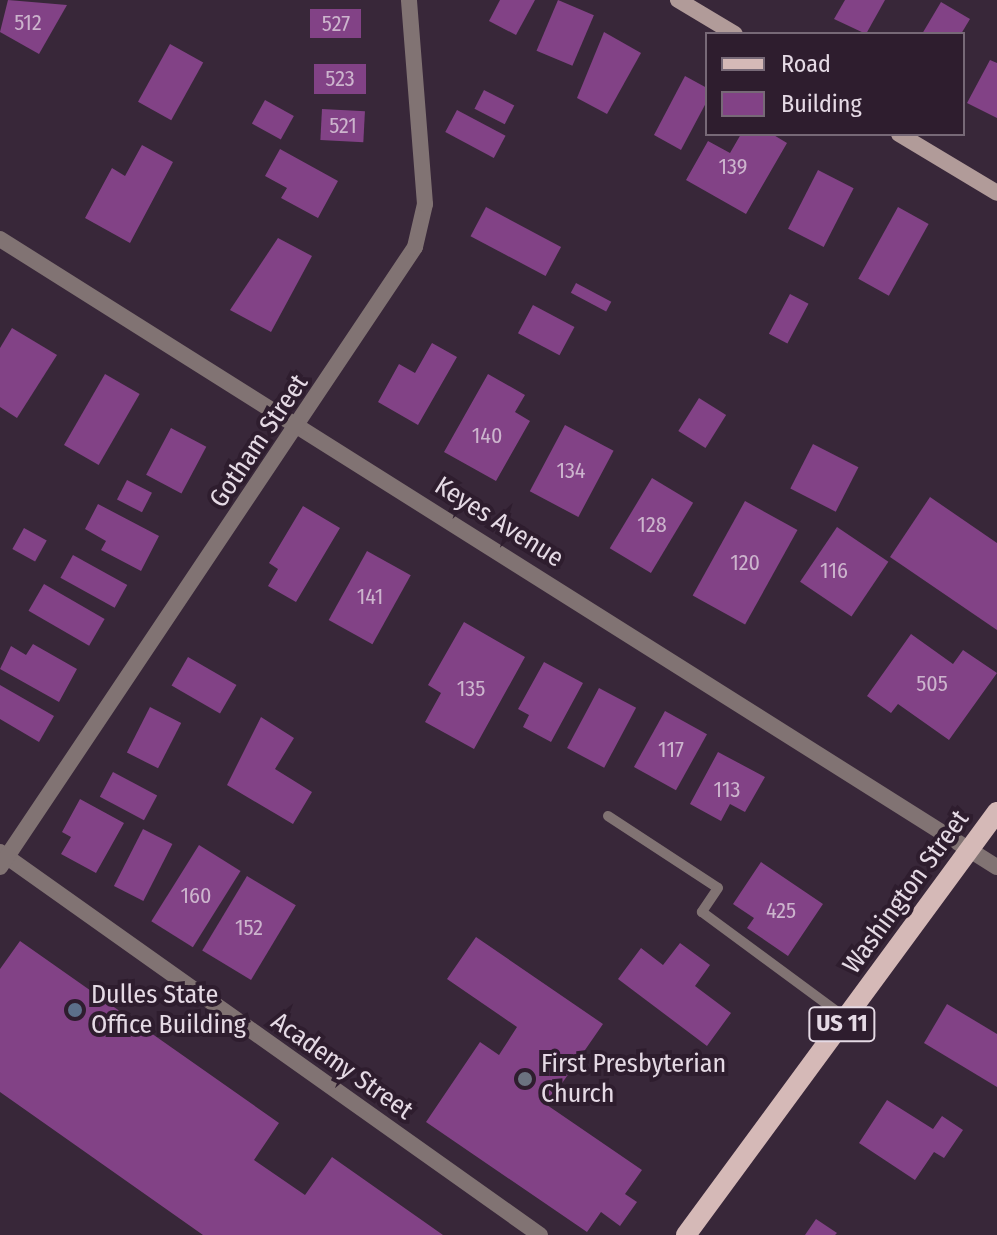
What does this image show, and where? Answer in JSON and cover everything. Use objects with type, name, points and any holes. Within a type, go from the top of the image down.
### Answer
[{"type":"main road","name":"Washington Street","points":[[686,1235],[997,812]]},
{"type":"street","name":"Gotham Street","points":[[2,859],[299,424],[415,247],[425,204],[409,0]]},
{"type":"street","points":[[678,0],[732,32]]},
{"type":"street","points":[[902,136],[997,193]]},
{"type":"street","name":"Keyes Avenue","points":[[0,239],[299,424],[997,867]]},
{"type":"street","name":"Academy Street","points":[[2,859],[540,1235]]},
{"type":"lane","points":[[608,816],[718,888],[702,912],[846,1018]]},
{"type":"building","points":[[8,0],[67,5],[39,54],[0,32]]},
{"type":"building","points":[[500,0],[535,0],[516,35],[489,21]]},
{"type":"building","points":[[558,0],[594,15],[572,66],[537,51]]},
{"type":"building","points":[[845,0],[885,0],[867,32],[834,19]]},
{"type":"building","points":[[941,2],[970,19],[962,32],[923,32]]},
{"type":"building","points":[[310,9],[361,9],[361,38],[310,38]]},
{"type":"building","points":[[604,32],[641,53],[607,114],[577,98]]},
{"type":"building","points":[[170,44],[203,62],[171,120],[138,102]]},
{"type":"building","points":[[990,60],[997,63],[997,118],[967,103]]},
{"type":"building","points":[[314,64],[366,64],[366,94],[314,94]]},
{"type":"building","points":[[685,76],[705,87],[705,105],[681,150],[654,135]]},
{"type":"building","points":[[484,90],[514,105],[505,124],[474,109]]},
{"type":"building","points":[[265,100],[294,116],[281,140],[252,124]]},
{"type":"building","points":[[322,109],[365,111],[363,142],[320,140]]},
{"type":"building","points":[[457,110],[506,136],[494,158],[445,132]]},
{"type":"building","points":[[740,136],[775,136],[787,143],[746,214],[686,180],[708,141],[730,153]]},
{"type":"building","points":[[142,145],[173,162],[130,243],[85,218],[112,168],[125,176]]},
{"type":"building","points":[[280,149],[338,181],[318,218],[281,198],[287,188],[265,176]]},
{"type":"building","points":[[818,170],[854,188],[824,247],[788,229]]},
{"type":"building","points":[[486,207],[561,247],[546,276],[471,236]]},
{"type":"building","points":[[898,207],[929,224],[889,296],[858,279]]},
{"type":"building","points":[[278,238],[312,256],[271,332],[230,310]]},
{"type":"building","points":[[576,283],[611,302],[606,311],[571,293]]},
{"type":"building","points":[[790,294],[809,304],[787,344],[769,334]]},
{"type":"building","points":[[533,305],[574,327],[559,355],[518,333]]},
{"type":"building","points":[[12,328],[57,355],[17,418],[0,407],[0,348]]},
{"type":"building","points":[[432,343],[457,357],[418,425],[378,402],[399,364],[415,373]]},
{"type":"building","points":[[105,374],[140,394],[99,465],[64,445]]},
{"type":"building","points":[[488,374],[525,395],[515,412],[530,421],[496,481],[444,452]]},
{"type":"building","points":[[699,398],[726,415],[705,448],[678,431]]},
{"type":"building","points":[[565,425],[614,451],[578,517],[530,491]]},
{"type":"building","points":[[171,428],[206,447],[181,494],[146,475]]},
{"type":"building","points":[[813,444],[858,467],[836,512],[790,489]]},
{"type":"building","points":[[652,478],[693,503],[651,573],[610,548]]},
{"type":"building","points":[[127,480],[152,493],[142,512],[117,500]]},
{"type":"building","points":[[930,497],[997,543],[997,630],[890,557]]},
{"type":"building","points":[[745,501],[797,530],[745,625],[693,595]]},
{"type":"building","points":[[98,504],[159,536],[141,571],[101,550],[106,541],[85,529]]},
{"type":"building","points":[[303,506],[340,528],[296,602],[268,586],[278,569],[269,563]]},
{"type":"building","points":[[837,527],[888,562],[851,616],[800,582]]},
{"type":"building","points":[[24,528],[47,541],[35,562],[12,549]]},
{"type":"building","points":[[367,551],[411,575],[372,644],[329,620]]},
{"type":"building","points":[[73,555],[127,585],[115,608],[60,578]]},
{"type":"building","points":[[44,584],[105,619],[89,646],[28,611]]},
{"type":"building","points":[[464,622],[525,657],[474,749],[425,722],[441,693],[428,685]]},
{"type":"building","points":[[911,634],[953,664],[963,650],[997,673],[949,740],[898,704],[891,713],[867,696]]},
{"type":"building","points":[[33,644],[77,669],[59,702],[0,669],[11,646],[26,655]]},
{"type":"building","points":[[188,657],[236,685],[220,714],[172,686]]},
{"type":"building","points":[[544,662],[583,683],[551,742],[523,727],[529,715],[518,709]]},
{"type":"building","points":[[0,685],[54,716],[39,742],[0,719]]},
{"type":"building","points":[[599,688],[636,708],[604,768],[567,748]]},
{"type":"building","points":[[150,707],[181,723],[158,768],[127,752]]},
{"type":"building","points":[[665,711],[707,734],[676,790],[634,767]]},
{"type":"building","points":[[261,717],[294,738],[275,769],[312,792],[293,824],[227,785]]},
{"type":"building","points":[[718,752],[765,777],[745,812],[730,804],[721,821],[690,804]]},
{"type":"building","points":[[113,772],[157,795],[144,820],[100,797]]},
{"type":"building","points":[[80,799],[124,823],[96,873],[61,854],[71,837],[62,832]]},
{"type":"building","points":[[143,829],[172,844],[143,901],[114,886]]},
{"type":"building","points":[[199,845],[241,871],[193,947],[151,921]]},
{"type":"building","points":[[761,862],[823,904],[788,956],[747,928],[754,918],[733,904]]},
{"type":"building","points":[[247,876],[296,905],[251,980],[202,951]]},
{"type":"building","points":[[476,937],[603,1024],[547,1105],[642,1170],[625,1194],[637,1202],[620,1226],[601,1212],[587,1232],[426,1122],[480,1042],[499,1055],[517,1027],[447,979]]},
{"type":"building","name":"Dulles State Office Building","points":[[20,941],[279,1123],[254,1160],[305,1195],[332,1157],[443,1235],[203,1235],[0,1092],[0,969]]},
{"type":"building","points":[[680,943],[710,965],[695,986],[731,1013],[707,1046],[618,979],[641,948],[663,965]]},
{"type":"building","points":[[947,1004],[997,1034],[997,1087],[924,1043]]},
{"type":"building","points":[[887,1100],[933,1129],[942,1116],[963,1130],[944,1158],[934,1152],[915,1180],[859,1143]]},
{"type":"building","points":[[816,1219],[837,1233],[805,1235]]},
{"type":"place","name":"Dulles State Office Building","points":[[75,1010]]},
{"type":"place","name":"First Presbyterian Church","points":[[525,1079]]}]
